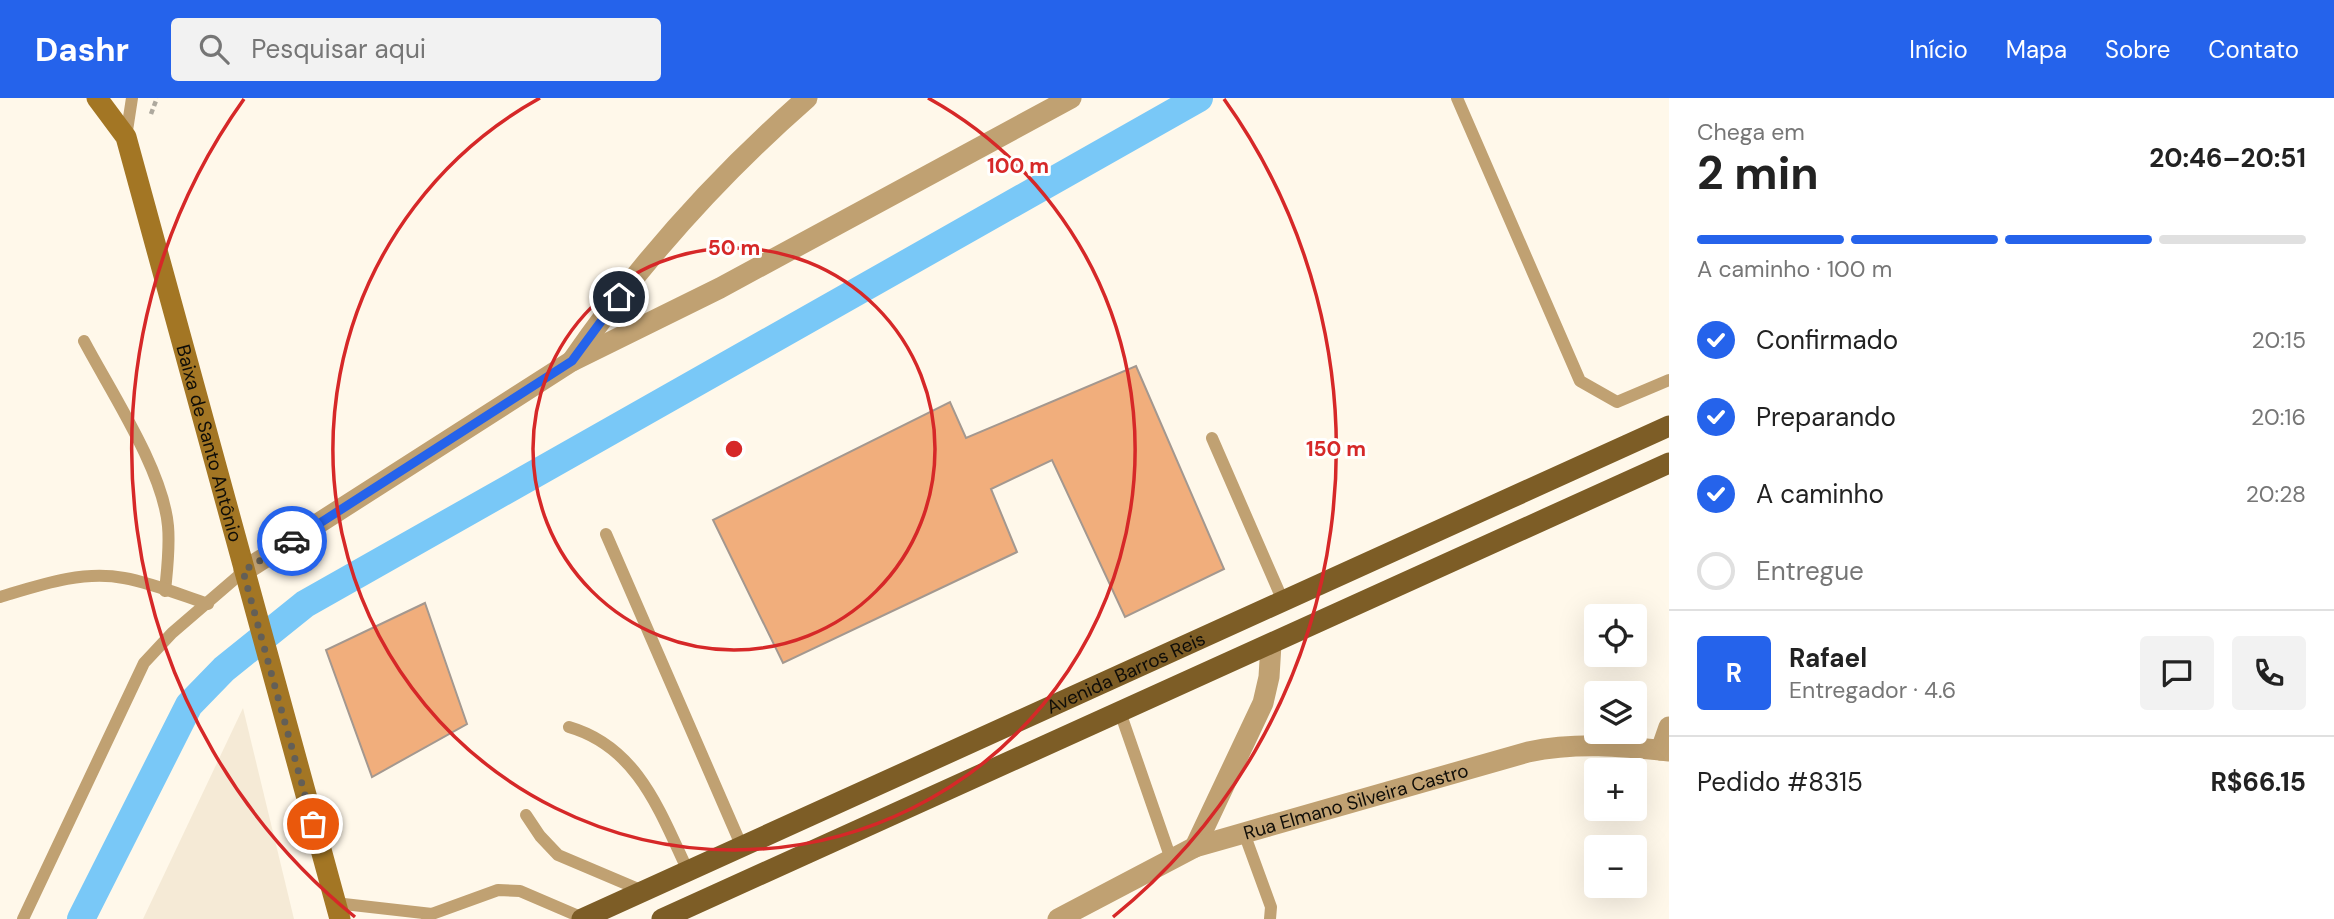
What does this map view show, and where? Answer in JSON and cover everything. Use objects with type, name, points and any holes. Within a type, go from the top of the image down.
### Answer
[{"type":"main road","name":"Baixa de Santo Antônio","points":[[97,98],[126,137],[337,911]]},
{"type":"main road","name":"Avenida Barros Reis","points":[[583,918],[1669,426]]},
{"type":"main road","name":"Avenida Barros Reis","points":[[662,919],[1669,463]]},
{"type":"street","points":[[572,361],[603,316],[670,234],[761,140],[807,98]]},
{"type":"street","points":[[243,571],[572,361],[720,288],[1071,98]]},
{"type":"street","points":[[1195,847],[1263,703],[1269,677],[1271,644]]},
{"type":"street","points":[[1665,750],[1669,727]]},
{"type":"street","name":"Rua Elmano Silveira Castro","points":[[1058,919],[1195,847],[1244,833],[1562,745],[1597,743],[1665,750]]},
{"type":"lane","points":[[126,137],[132,98]]},
{"type":"lane","points":[[1457,98],[1580,381],[1617,402],[1669,380]]},
{"type":"lane","points":[[84,341],[137,440],[157,486],[168,525],[165,591]]},
{"type":"lane","points":[[1212,438],[1283,601]]},
{"type":"lane","points":[[606,534],[742,847]]},
{"type":"lane","points":[[23,919],[144,663],[172,632],[208,604],[243,571]]},
{"type":"lane","points":[[0,597],[52,581],[92,576],[124,578],[208,604]]},
{"type":"lane","points":[[1120,712],[1171,859]]},
{"type":"lane","points":[[569,727],[589,733],[630,764],[646,783],[688,871]]},
{"type":"lane","points":[[526,815],[540,836],[558,855],[643,891]]},
{"type":"lane","points":[[1244,833],[1271,907],[1270,919]]},
{"type":"lane","points":[[337,911],[430,916],[498,890],[520,891],[583,918]]},
{"type":"shaded area","points":[[243,708],[294,919],[143,919]]},
{"type":"building","points":[[1136,366],[1224,569],[1125,617],[1052,460],[991,489],[1017,552],[783,663],[713,520],[950,402],[966,438]]},
{"type":"building","points":[[425,603],[467,724],[372,777],[326,650]]},
{"type":"waterway","points":[[81,919],[189,705],[224,669],[305,604],[1199,98]]},
{"type":"way so far","points":[[292,541],[243,571],[313,824]]},
{"type":"route","points":[[292,541],[572,361],[619,297]]}]
